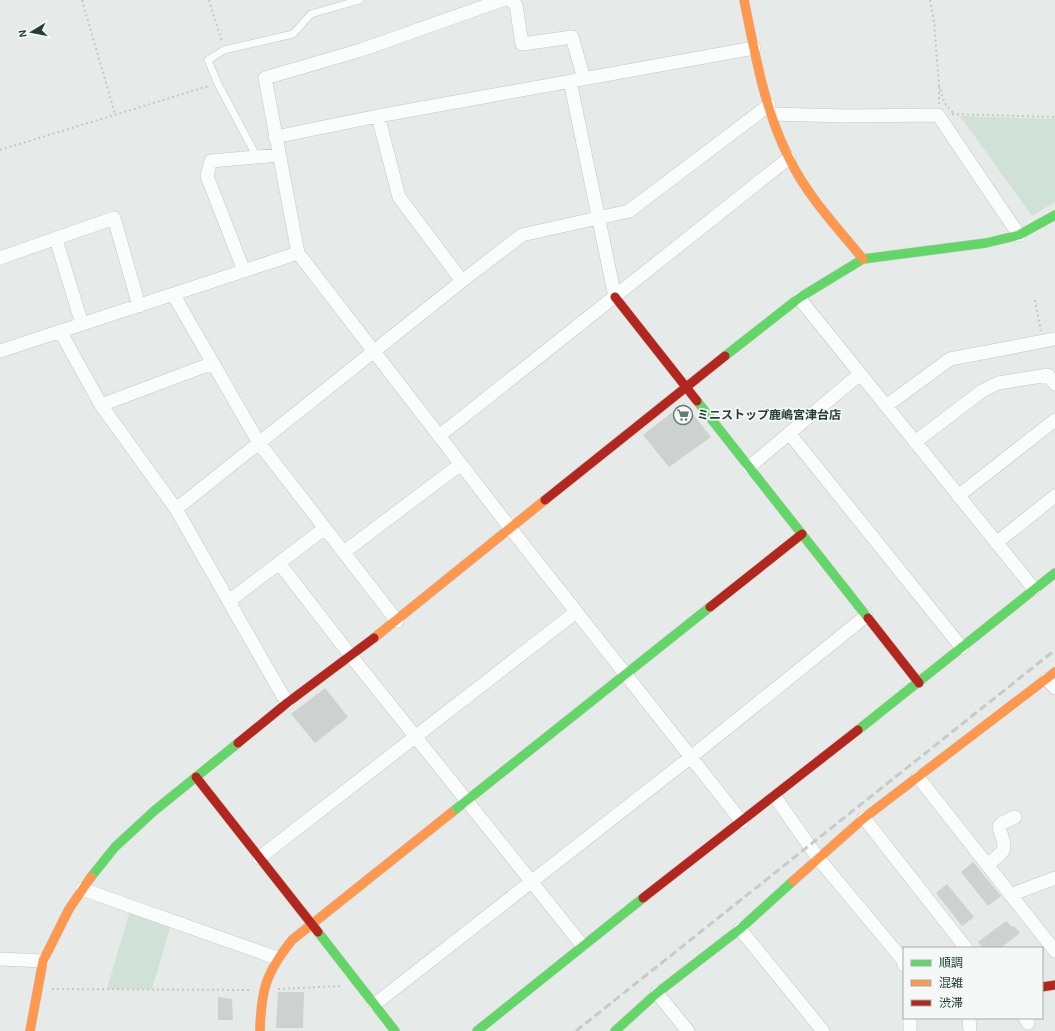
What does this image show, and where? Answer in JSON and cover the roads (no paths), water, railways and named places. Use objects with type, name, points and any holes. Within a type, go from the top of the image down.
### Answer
[{"type":"street","points":[[502,0],[361,50],[265,78],[274,137],[279,155],[298,254],[511,529],[742,822]]},
{"type":"street","points":[[510,0],[516,5],[522,44],[572,37],[584,79]]},
{"type":"street","points":[[744,0],[754,48],[770,109],[788,158],[811,195],[863,260]]},
{"type":"street","points":[[274,137],[378,116],[754,48]]},
{"type":"street","points":[[570,81],[615,297],[918,683]]},
{"type":"street","points":[[176,509],[522,235],[629,211],[770,109],[846,116],[938,115],[1019,234]]},
{"type":"street","points":[[378,116],[399,197],[462,281]]},
{"type":"street","points":[[244,271],[207,176],[211,161],[279,155]]},
{"type":"street","points":[[439,436],[788,158]]},
{"type":"street","points":[[30,1031],[43,961],[69,909],[82,889],[114,847],[154,811],[288,703],[397,621],[799,298],[863,260],[986,243],[1019,234],[1055,215]]},
{"type":"street","points":[[0,258],[114,218],[140,306]]},
{"type":"street","points":[[56,239],[82,324]]},
{"type":"street","points":[[0,351],[298,254]]},
{"type":"street","points":[[173,294],[259,443],[397,621]]},
{"type":"street","points":[[799,298],[1034,589]]},
{"type":"street","points":[[60,331],[101,405],[176,509],[288,703]]},
{"type":"street","points":[[886,406],[950,359],[1049,340]]},
{"type":"street","points":[[101,405],[213,363]]},
{"type":"street","points":[[749,467],[860,374]]},
{"type":"street","points":[[915,442],[982,391],[998,383],[1048,375],[1055,384]]},
{"type":"street","points":[[958,496],[1055,420]]},
{"type":"street","points":[[789,433],[962,648]]},
{"type":"street","points":[[344,552],[461,464]]},
{"type":"street","points":[[996,543],[1055,496]]},
{"type":"street","points":[[229,601],[325,528]]},
{"type":"street","points":[[260,1031],[260,1008],[266,975],[277,958],[292,940],[802,534]]},
{"type":"street","points":[[279,563],[350,656],[582,945]]},
{"type":"street","points":[[477,1031],[582,945],[774,797],[1055,573]]},
{"type":"street","points":[[260,858],[576,612]]},
{"type":"street","points":[[375,1004],[691,757],[866,616]]},
{"type":"street","points":[[615,1031],[657,992],[740,929],[864,818],[1052,680]]},
{"type":"street","points":[[196,777],[395,1031]]},
{"type":"street","points":[[918,777],[1055,951]]},
{"type":"street","points":[[774,797],[818,858],[903,960]]},
{"type":"street","points":[[987,865],[1003,852],[1005,846],[998,827],[1002,823],[1015,817]]},
{"type":"street","points":[[864,818],[965,947]]},
{"type":"street","points":[[1010,895],[1055,878]]},
{"type":"street","points":[[82,889],[277,958]]},
{"type":"street","points":[[740,929],[823,1031]]},
{"type":"street","points":[[0,960],[43,961]]},
{"type":"street","points":[[657,992],[688,1031]]},
{"type":"street","points":[[910,1019],[910,1031]]},
{"type":"street","points":[[970,1019],[970,1031]]},
{"type":"lane","points":[[257,156],[218,84],[208,60],[224,50],[293,34],[311,14],[360,0]]},
{"type":"railway","points":[[576,1031],[1055,650]]},
{"type":"place","name":"ミニストップ鹿嶋宮津台店","points":[[683,415]]}]
